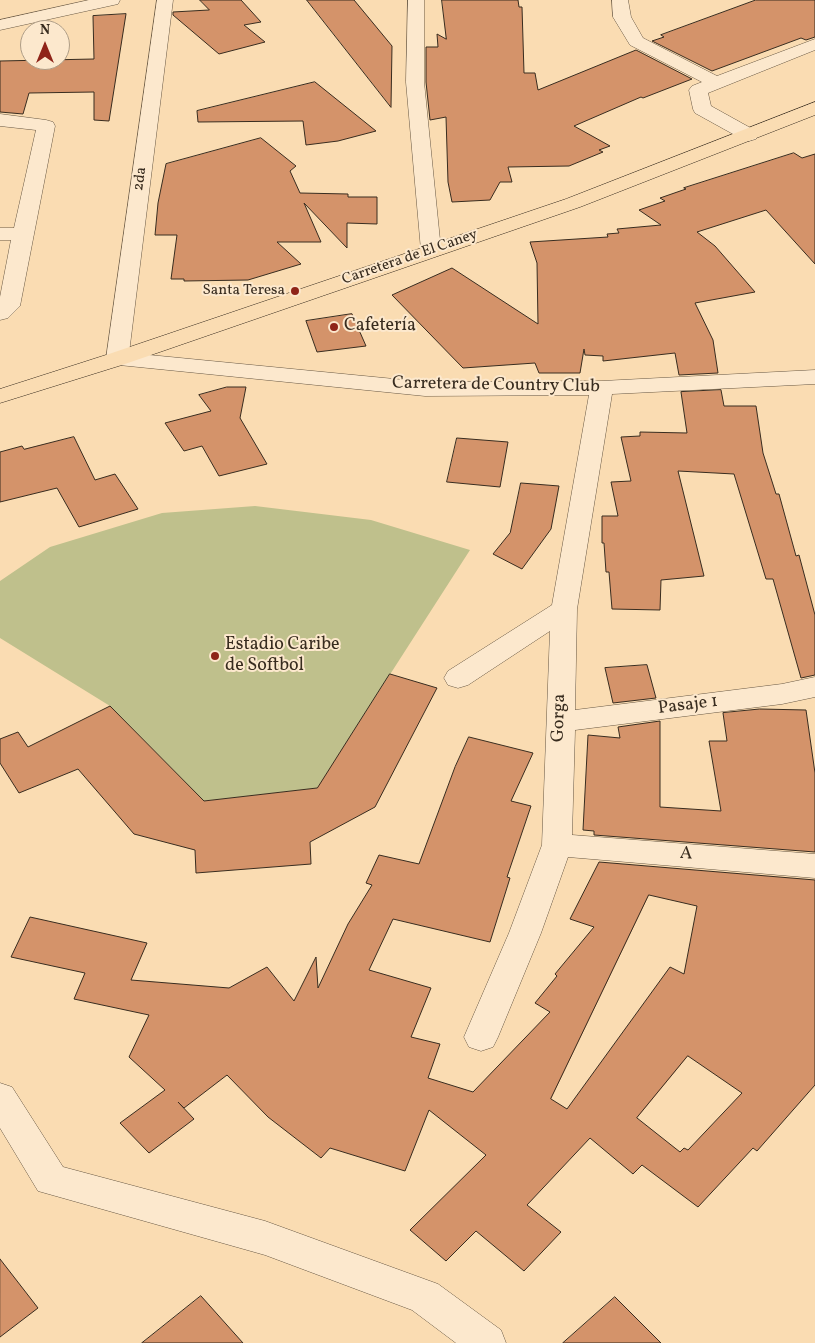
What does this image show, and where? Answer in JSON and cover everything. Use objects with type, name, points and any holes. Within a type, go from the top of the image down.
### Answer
[{"type":"main road","name":"Carretera de El Caney","points":[[0,396],[118,359],[573,202],[815,108]]},
{"type":"street","points":[[0,25],[112,0]]},
{"type":"street","name":"2da","points":[[118,359],[165,0]]},
{"type":"street","points":[[416,0],[415,82],[431,250]]},
{"type":"street","points":[[620,0],[622,17],[636,42],[717,83]]},
{"type":"street","points":[[749,135],[702,109],[698,90],[815,44]]},
{"type":"street","points":[[0,120],[46,126],[9,306],[0,313]]},
{"type":"street","points":[[0,234],[23,234]]},
{"type":"street","name":"Carretera de Country Club","points":[[118,359],[425,389],[602,388],[815,377]]},
{"type":"street","name":"Gorga","points":[[481,1037],[525,933],[557,845],[564,609],[602,388]]},
{"type":"street","points":[[458,678],[564,609]]},
{"type":"street","name":"Pasaje 1","points":[[560,722],[782,694],[815,687]]},
{"type":"street","name":"A","points":[[557,845],[815,866]]},
{"type":"street","points":[[0,1098],[51,1180],[265,1238],[425,1297],[487,1343]]},
{"type":"green space","name":"Estadio Caribe de Softbol","points":[[255,506],[371,520],[470,550],[317,788],[204,801],[110,706],[0,638],[0,581],[50,547],[162,513]]},
{"type":"building","points":[[200,0],[241,0],[261,22],[244,25],[265,42],[219,54],[173,15],[173,12],[209,10]]},
{"type":"building","points":[[307,0],[354,0],[392,46],[391,107]]},
{"type":"building","points":[[442,0],[518,0],[519,7],[522,7],[524,73],[535,73],[538,90],[636,50],[692,79],[643,98],[641,97],[574,126],[610,146],[599,150],[603,152],[569,166],[508,167],[512,182],[500,182],[490,200],[452,202],[448,182],[446,117],[430,120],[426,82],[426,47],[438,47],[437,34],[446,39]]},
{"type":"building","points":[[756,0],[815,0],[815,37],[806,40],[801,38],[712,71],[652,41],[664,37],[661,35]]},
{"type":"building","points":[[126,14],[109,121],[94,120],[94,92],[29,93],[23,114],[0,112],[0,61],[20,61],[20,70],[70,70],[70,60],[94,59],[93,16]]},
{"type":"building","points":[[315,82],[376,131],[338,141],[306,145],[303,121],[198,122],[197,111]]},
{"type":"building","points":[[261,138],[296,166],[290,171],[300,193],[348,194],[348,197],[377,197],[377,224],[347,223],[347,248],[304,203],[321,242],[277,242],[301,264],[248,280],[184,281],[184,279],[171,279],[177,235],[155,235],[158,203],[166,164]]},
{"type":"building","points":[[794,153],[802,158],[815,154],[815,264],[766,210],[697,232],[715,246],[755,292],[695,303],[713,340],[718,373],[679,375],[675,353],[603,361],[603,356],[585,355],[584,349],[580,373],[539,373],[535,363],[463,368],[392,295],[452,268],[538,324],[537,263],[530,242],[608,237],[607,234],[619,233],[617,229],[661,225],[639,210],[665,201],[660,198],[686,189],[684,188]]},
{"type":"building","points":[[352,314],[366,346],[317,352],[306,321]]},
{"type":"building","points":[[227,387],[246,387],[240,418],[267,464],[219,476],[202,446],[184,451],[165,423],[211,411],[199,395]]},
{"type":"building","points":[[721,390],[724,406],[756,406],[763,453],[776,494],[779,494],[796,556],[799,555],[815,615],[815,675],[801,678],[773,579],[766,579],[734,474],[678,471],[704,576],[661,580],[660,610],[612,609],[609,572],[606,572],[604,543],[602,543],[602,516],[618,516],[611,482],[631,481],[621,437],[640,436],[640,432],[687,433],[681,392]]},
{"type":"building","points":[[74,437],[95,480],[115,474],[138,509],[79,527],[57,488],[0,502],[0,452],[22,446],[24,449]]},
{"type":"building","points":[[457,438],[508,442],[500,487],[447,482]]},
{"type":"building","points":[[521,483],[559,486],[551,529],[522,569],[493,554],[510,533]]},
{"type":"building","points":[[647,665],[656,698],[613,703],[605,668]]},
{"type":"building","points":[[390,674],[437,688],[375,807],[310,842],[311,864],[196,873],[195,850],[134,834],[78,769],[19,793],[0,763],[0,739],[18,732],[28,747],[110,706],[204,801],[317,788]]},
{"type":"building","points":[[760,709],[806,710],[815,773],[815,852],[594,835],[594,831],[583,830],[588,735],[620,738],[618,727],[660,721],[660,807],[721,811],[709,741],[727,741],[723,713]]},
{"type":"building","points":[[469,737],[533,753],[511,801],[531,806],[507,877],[510,878],[490,942],[393,919],[369,970],[431,988],[411,1037],[440,1044],[428,1078],[473,1092],[550,1012],[535,1003],[557,976],[555,974],[594,927],[570,919],[599,862],[815,880],[815,1085],[757,1151],[753,1148],[698,1207],[642,1165],[633,1174],[590,1138],[527,1205],[561,1232],[524,1271],[476,1231],[446,1261],[410,1230],[486,1155],[429,1110],[405,1171],[330,1148],[321,1158],[268,1117],[227,1075],[184,1108],[178,1102],[194,1119],[149,1153],[120,1123],[165,1090],[129,1057],[149,1015],[74,999],[85,973],[11,957],[30,917],[147,943],[131,980],[229,988],[267,967],[294,1001],[316,957],[318,988],[348,924],[372,885],[366,883],[379,855],[419,864],[455,767]],"holes":[[[649,895],[697,906],[684,974],[670,967],[567,1109],[551,1099]],[[688,1056],[742,1093],[688,1150],[684,1148],[680,1152],[637,1118]]]},
{"type":"building","points":[[0,1259],[38,1308],[0,1337]]},
{"type":"building","points":[[201,1296],[243,1343],[142,1343]]},
{"type":"building","points":[[615,1297],[661,1343],[563,1343]]},
{"type":"place","name":"Santa Teresa","points":[[295,291]]},
{"type":"place","name":"Cafetería","points":[[334,327]]},
{"type":"place","name":"Estadio Caribe de Softbol","points":[[215,656]]}]
